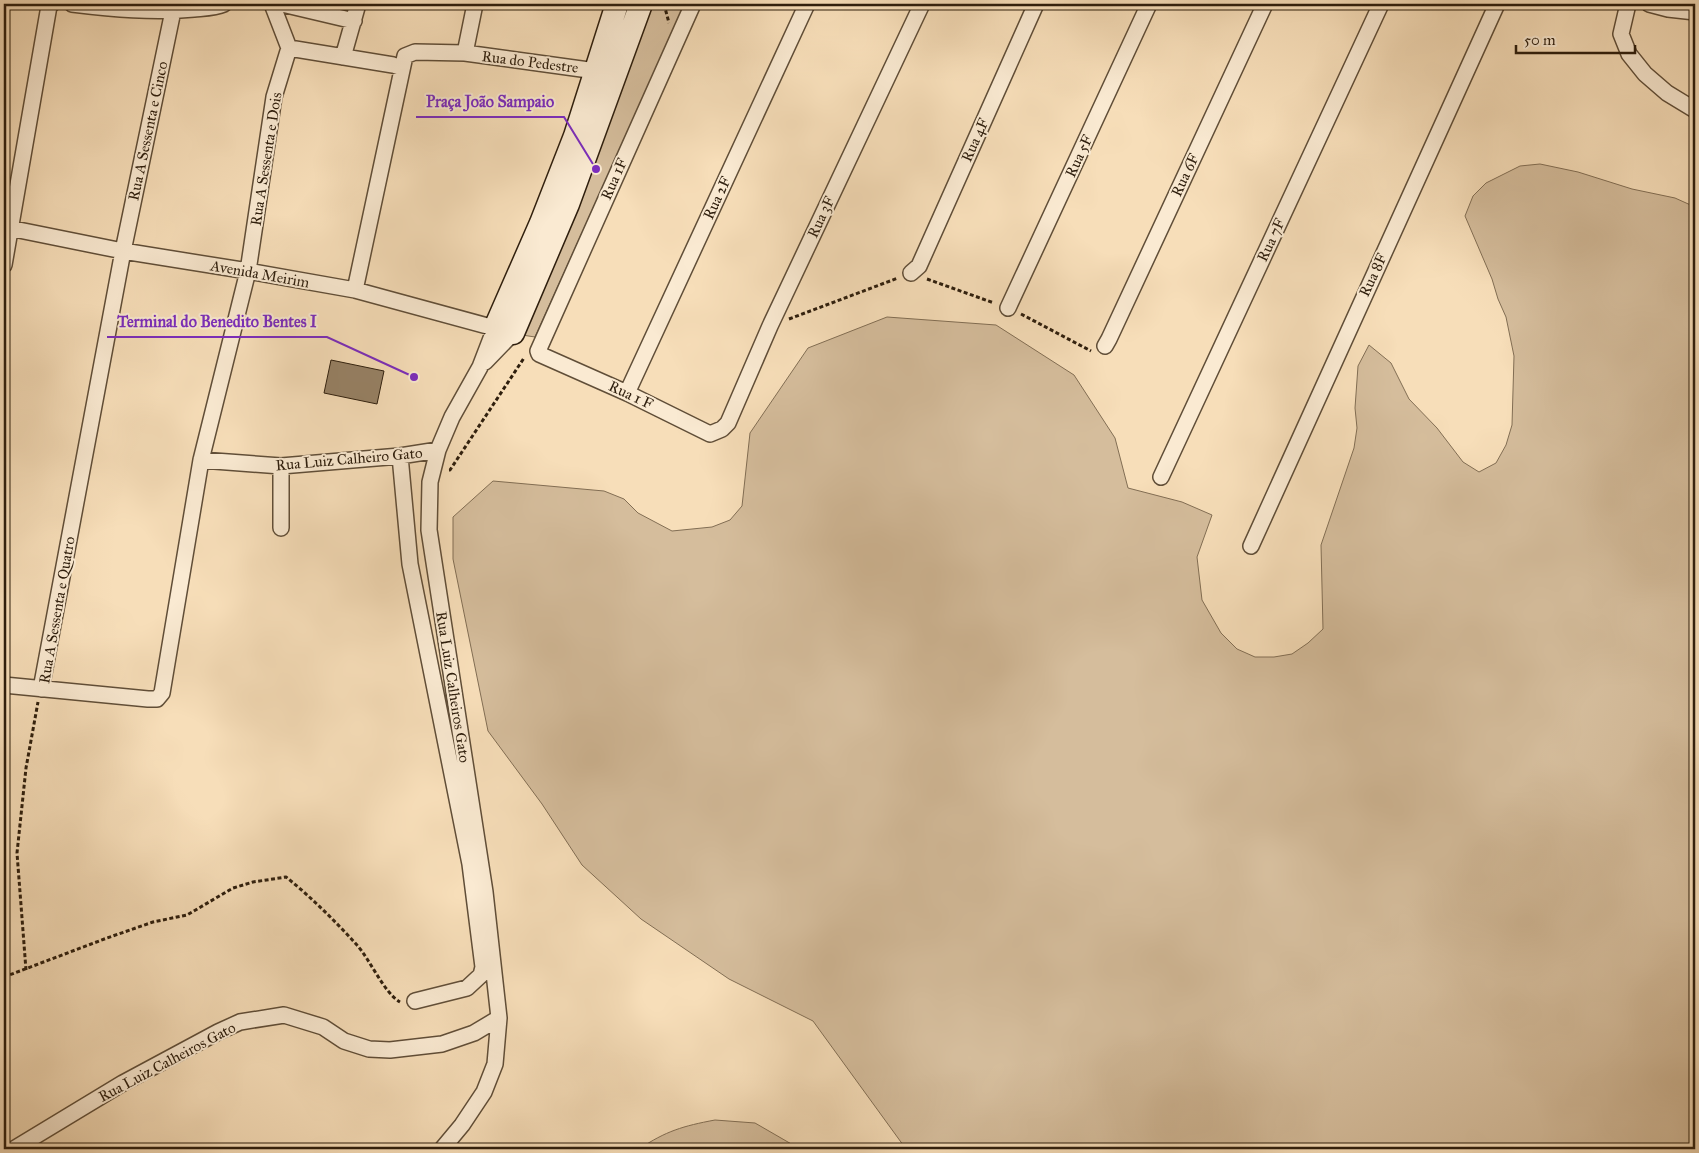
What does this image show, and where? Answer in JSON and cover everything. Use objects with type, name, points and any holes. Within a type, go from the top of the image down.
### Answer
[{"type":"street","points":[[4,265],[7,228],[49,6],[52,4]]},
{"type":"street","points":[[72,4],[173,11],[221,5]]},
{"type":"street","points":[[272,4],[290,48],[402,68],[354,290]]},
{"type":"street","points":[[282,4],[354,21]]},
{"type":"street","points":[[344,57],[358,4]]},
{"type":"street","points":[[465,54],[475,4]]},
{"type":"street","points":[[504,331],[541,223],[575,136],[617,4]]},
{"type":"street","points":[[504,331],[568,204],[641,4]]},
{"type":"street","name":"Rua 1F","points":[[539,354],[538,351],[693,4]]},
{"type":"street","name":"Rua 2F","points":[[627,392],[807,4]]},
{"type":"street","name":"Rua 3F","points":[[722,429],[728,423],[770,326],[922,4]]},
{"type":"street","name":"Rua 4F","points":[[911,272],[919,266],[1036,4]]},
{"type":"street","name":"Rua 5F","points":[[1008,308],[1149,4]]},
{"type":"street","name":"Rua 6F","points":[[1105,346],[1264,4]]},
{"type":"street","name":"Rua 7F","points":[[1161,477],[1381,4]]},
{"type":"street","name":"Rua 8F","points":[[1251,546],[1497,4]]},
{"type":"street","points":[[1628,4],[1621,34],[1629,54],[1645,74],[1667,93],[1695,110]]},
{"type":"street","points":[[1649,4],[1668,9],[1694,11]]},
{"type":"street","name":"Rua A Sessenta e Cinco","points":[[123,251],[173,11]]},
{"type":"street","name":"Rua A Sessenta e Dois","points":[[248,271],[274,97],[290,48]]},
{"type":"street","name":"Rua do Pedestre","points":[[402,68],[406,56],[415,52],[465,54],[596,71]]},
{"type":"street","name":"Avenida Meirim","points":[[7,228],[123,251],[354,290],[504,331]]},
{"type":"street","name":"Rua A Sessenta e Quatro","points":[[123,251],[41,689],[148,699],[157,699],[162,693],[201,460],[248,271]]},
{"type":"street","name":"Rua Luiz Calheiros Gato","points":[[442,1149],[462,1125],[484,1092],[495,1064],[499,1018],[485,892],[428,530],[430,482],[438,450],[452,417],[480,367],[504,331]]},
{"type":"street","name":"Rua 1 F","points":[[539,354],[627,392],[710,434],[722,429]]},
{"type":"street","name":"Rua Luiz Calheiro Gato","points":[[201,460],[280,466],[400,456],[438,450]]},
{"type":"street","points":[[400,456],[410,564],[470,864],[483,967],[481,975],[467,988],[415,1001]]},
{"type":"street","points":[[280,466],[281,528]]},
{"type":"street","points":[[4,685],[41,689]]},
{"type":"street","name":"Rua Luiz Calheiros Gato","points":[[14,1149],[123,1083],[240,1022],[284,1015],[323,1027],[344,1041],[368,1049],[390,1050],[442,1044],[474,1033],[499,1018]]},
{"type":"path","points":[[770,326],[911,272]]},
{"type":"path","points":[[26,970],[17,852],[26,768],[41,689]]},
{"type":"path","points":[[4,977],[153,922],[187,914],[233,888],[253,882],[286,877],[357,945],[398,1002],[415,1001]]},
{"type":"shaded area","points":[[643,4],[685,4],[535,337],[522,335]]},
{"type":"shaded area","points":[[1540,164],[1578,172],[1632,189],[1675,198],[1695,207],[1695,1149],[906,1149],[813,1021],[729,979],[641,919],[582,865],[542,804],[488,731],[453,559],[453,517],[493,481],[604,491],[624,499],[638,513],[672,531],[712,527],[730,520],[742,506],[750,433],[808,348],[887,317],[996,325],[1074,375],[1115,438],[1128,488],[1182,502],[1212,515],[1197,557],[1202,600],[1221,633],[1237,649],[1255,657],[1274,657],[1292,654],[1323,629],[1321,545],[1354,448],[1357,428],[1355,408],[1358,366],[1369,345],[1391,363],[1409,399],[1437,428],[1463,462],[1479,472],[1496,463],[1506,445],[1512,425],[1514,356],[1506,317],[1465,216],[1473,196],[1486,183],[1520,166]]},
{"type":"shaded area","points":[[715,1120],[755,1123],[800,1149],[639,1149],[675,1130]]},
{"type":"building","points":[[331,360],[384,371],[377,404],[324,393]]},
{"type":"place","name":"Praça João Sampaio","points":[[596,169]]},
{"type":"place","name":"Terminal do Benedito Bentes I","points":[[414,377]]}]
